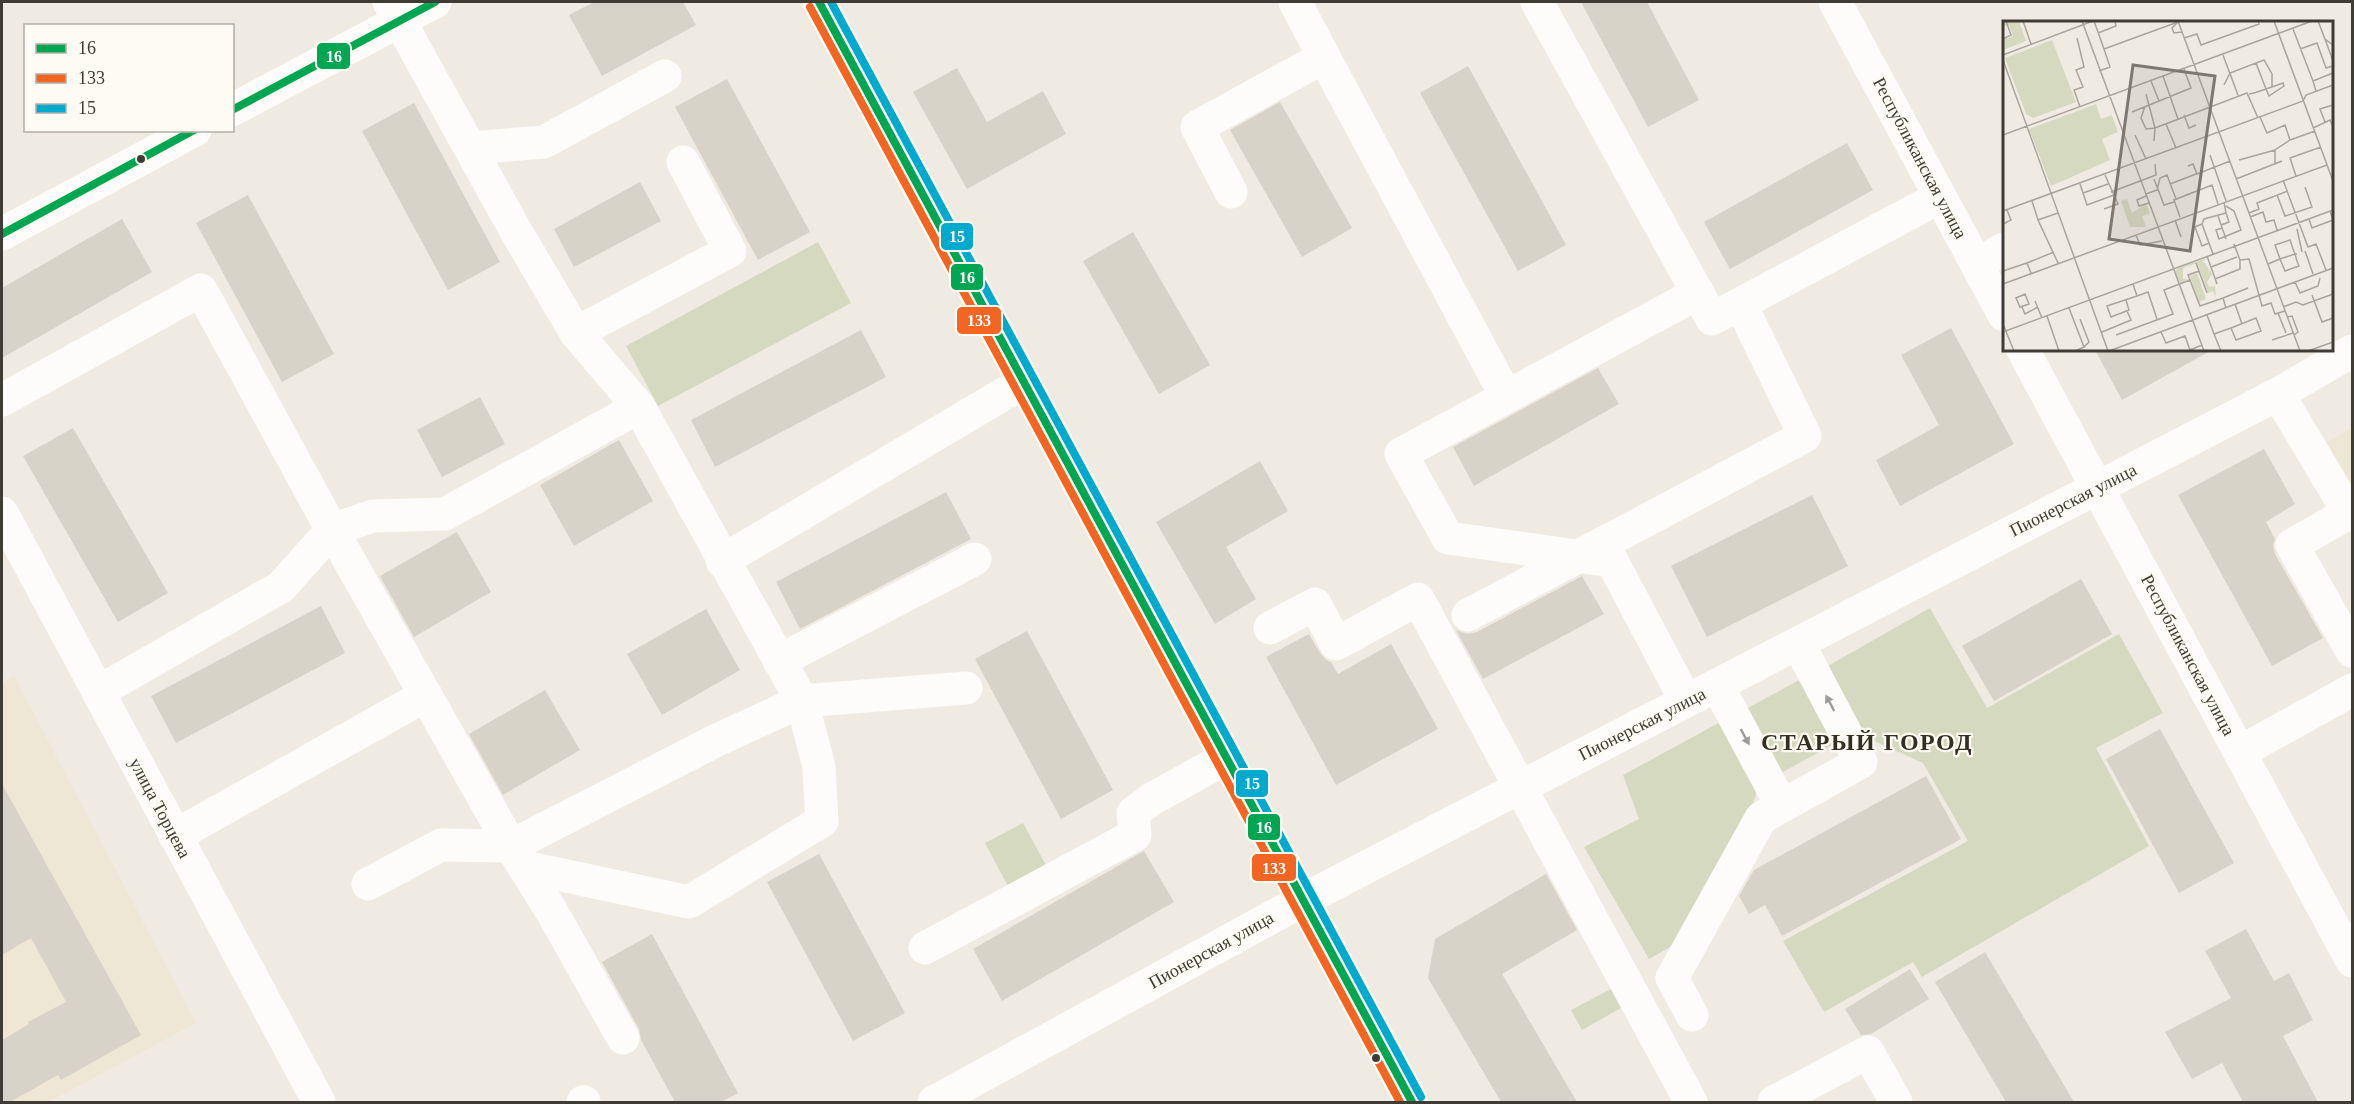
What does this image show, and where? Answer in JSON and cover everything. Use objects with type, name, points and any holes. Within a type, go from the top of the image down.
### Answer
[{"type":"street","points":[[234,109],[394,11],[435,2]]},
{"type":"street","points":[[819,2],[1412,1102]]},
{"type":"street","points":[[1295,2],[1506,396]]},
{"type":"street","points":[[1537,2],[1712,319],[1940,196]]},
{"type":"street","name":"Республиканская улица","points":[[1835,2],[1940,196],[1991,257],[2003,311]]},
{"type":"street","points":[[368,884],[441,845],[517,856],[689,902],[822,821],[819,766],[802,701],[722,561],[639,407],[576,333],[394,11]]},
{"type":"street","points":[[1231,192],[1197,127],[1324,57]]},
{"type":"street","points":[[470,148],[544,142],[665,76]]},
{"type":"street","points":[[2,234],[191,132]]},
{"type":"street","points":[[576,333],[730,251],[683,162]]},
{"type":"street","points":[[2,400],[201,290],[332,530],[623,1038]]},
{"type":"street","points":[[1698,293],[1401,454],[1448,538],[1580,556],[1610,551],[1805,436],[1741,305]]},
{"type":"street","name":"Республиканская улица","points":[[2024,351],[2352,961]]},
{"type":"street","name":"Пионерская улица","points":[[933,1102],[1303,900],[2278,394],[2352,351]]},
{"type":"street","points":[[722,561],[1024,382]]},
{"type":"street","points":[[2278,394],[2351,515],[2292,545],[2352,651]]},
{"type":"street","points":[[98,692],[281,586],[332,530],[373,516],[445,514],[639,407]]},
{"type":"street","name":"улица Торцева","points":[[2,513],[319,1102]]},
{"type":"street","points":[[1610,551],[1686,701]]},
{"type":"street","points":[[1468,615],[1580,556]]},
{"type":"street","points":[[779,661],[975,559]]},
{"type":"street","points":[[1270,628],[1315,604],[1336,644],[1418,599],[1691,1102]]},
{"type":"street","points":[[1692,1015],[1672,978],[1761,818],[1862,762],[1798,643]]},
{"type":"street","points":[[1717,685],[1782,806]]},
{"type":"street","points":[[517,856],[717,740],[802,701],[966,688]]},
{"type":"street","points":[[2240,752],[2352,690]]},
{"type":"street","points":[[175,836],[426,695]]},
{"type":"street","points":[[925,948],[1134,835],[1133,813],[1152,799],[1226,758]]},
{"type":"street","points":[[1774,1102],[1868,1052],[1896,1102]]},
{"type":"shaded area","points":[[2352,428],[2352,508],[2318,447]]},
{"type":"shaded area","points":[[14,676],[196,1023],[49,1102],[2,1102],[2,683]]},
{"type":"green space","points":[[818,242],[851,303],[658,406],[626,346]]},
{"type":"green space","points":[[1930,608],[1987,708],[2119,634],[2163,713],[2096,748],[2149,846],[1922,977],[1913,962],[1824,1012],[1783,941],[1968,841],[1923,763],[1854,732],[1819,671]]},
{"type":"green space","points":[[1801,679],[1836,743],[1777,775],[1742,711]]},
{"type":"green space","points":[[1726,719],[1760,782],[1749,815],[1677,943],[1649,959],[1584,847],[1639,819],[1623,775]]},
{"type":"green space","points":[[1023,823],[1047,867],[1009,888],[985,843]]},
{"type":"green space","points":[[1611,989],[1621,1008],[1582,1030],[1571,1010]]},
{"type":"building","points":[[594,2],[683,2],[696,25],[602,76],[569,15]]},
{"type":"building","points":[[1581,2],[1647,2],[1699,100],[1648,127]]},
{"type":"building","points":[[1468,66],[1566,245],[1518,271],[1420,93]]},
{"type":"building","points":[[957,68],[987,122],[1043,91],[1066,134],[967,189],[913,92]]},
{"type":"building","points":[[727,79],[810,232],[758,260],[675,107]]},
{"type":"building","points":[[1280,102],[1352,228],[1302,257],[1230,130]]},
{"type":"building","points":[[414,103],[500,262],[448,290],[362,131]]},
{"type":"building","points":[[1847,143],[1873,190],[1730,269],[1704,222]]},
{"type":"building","points":[[640,182],[661,221],[574,267],[554,229]]},
{"type":"building","points":[[248,195],[334,354],[282,382],[196,223]]},
{"type":"building","points":[[122,219],[152,272],[2,358],[2,288]]},
{"type":"building","points":[[1133,232],[1210,365],[1159,394],[1083,261]]},
{"type":"building","points":[[1951,328],[2014,444],[1900,506],[1876,460],[1939,425],[1901,355]]},
{"type":"building","points":[[861,330],[886,377],[715,467],[691,420]]},
{"type":"building","points":[[2096,351],[2210,351],[2122,400]]},
{"type":"building","points":[[1598,368],[1619,404],[1474,486],[1453,447]]},
{"type":"building","points":[[480,397],[505,444],[442,477],[417,430]]},
{"type":"building","points":[[73,428],[168,593],[118,622],[23,456]]},
{"type":"building","points":[[619,440],[653,501],[574,546],[540,485]]},
{"type":"building","points":[[2264,449],[2295,504],[2266,522],[2275,539],[2273,545],[2275,554],[2323,638],[2272,666],[2178,495]]},
{"type":"building","points":[[1260,461],[1288,511],[1226,547],[1256,599],[1215,624],[1156,522]]},
{"type":"building","points":[[946,492],[971,539],[800,629],[776,582]]},
{"type":"building","points":[[1812,495],[1848,566],[1707,637],[1671,566]]},
{"type":"building","points":[[457,532],[491,592],[414,637],[380,576]]},
{"type":"building","points":[[1582,576],[1604,614],[1483,679],[1456,630],[1467,634],[1477,632]]},
{"type":"building","points":[[2081,579],[2112,634],[1994,701],[1962,646]]},
{"type":"building","points":[[321,606],[345,653],[176,743],[151,696]]},
{"type":"building","points":[[706,609],[740,670],[662,715],[627,654]]},
{"type":"building","points":[[1027,631],[1113,790],[1061,819],[975,659]]},
{"type":"building","points":[[1309,634],[1320,653],[1331,662],[1338,674],[1391,644],[1438,729],[1336,785],[1266,657]]},
{"type":"building","points":[[545,690],[580,750],[503,795],[469,734]]},
{"type":"building","points":[[2160,729],[2234,863],[2179,893],[2106,759]]},
{"type":"building","points":[[1926,776],[1961,839],[1782,936],[1765,905],[1749,914],[1739,896],[1754,870]]},
{"type":"building","points":[[2,784],[141,1035],[61,1080],[58,1075],[10,1102],[2,1102],[2,1040],[29,1024],[28,1022],[66,1002],[31,938],[2,955]]},
{"type":"building","points":[[1144,851],[1174,902],[1002,1001],[973,949]]},
{"type":"building","points":[[819,854],[905,1013],[853,1041],[767,882]]},
{"type":"building","points":[[1546,874],[1577,930],[1502,974],[1577,1102],[1501,1102],[1428,978],[1435,939]]},
{"type":"building","points":[[2246,929],[2274,981],[2289,973],[2313,1020],[2283,1036],[2318,1102],[2243,1102],[2222,1063],[2192,1079],[2165,1032],[2231,998],[2205,951]]},
{"type":"building","points":[[652,934],[738,1093],[721,1102],[675,1102],[641,1040],[639,1029],[602,962]]},
{"type":"building","points":[[1985,952],[2074,1102],[2006,1102],[1935,982]]},
{"type":"building","points":[[1910,969],[1929,999],[1871,1034],[1861,1035],[1845,1009]]},
{"type":"transit line","name":"16","points":[[234,109],[435,2]]},
{"type":"transit line","name":"16","points":[[819,2],[1412,1102]]},
{"type":"transit line","name":"15","points":[[831,2],[1421,1097]]},
{"type":"transit line","name":"133","points":[[810,7],[1400,1102]]},
{"type":"transit line","name":"16","points":[[2,234],[190,132]]},
{"type":"district","name":"СТАРЫЙ ГОРОД","points":[[1867,742]]}]
